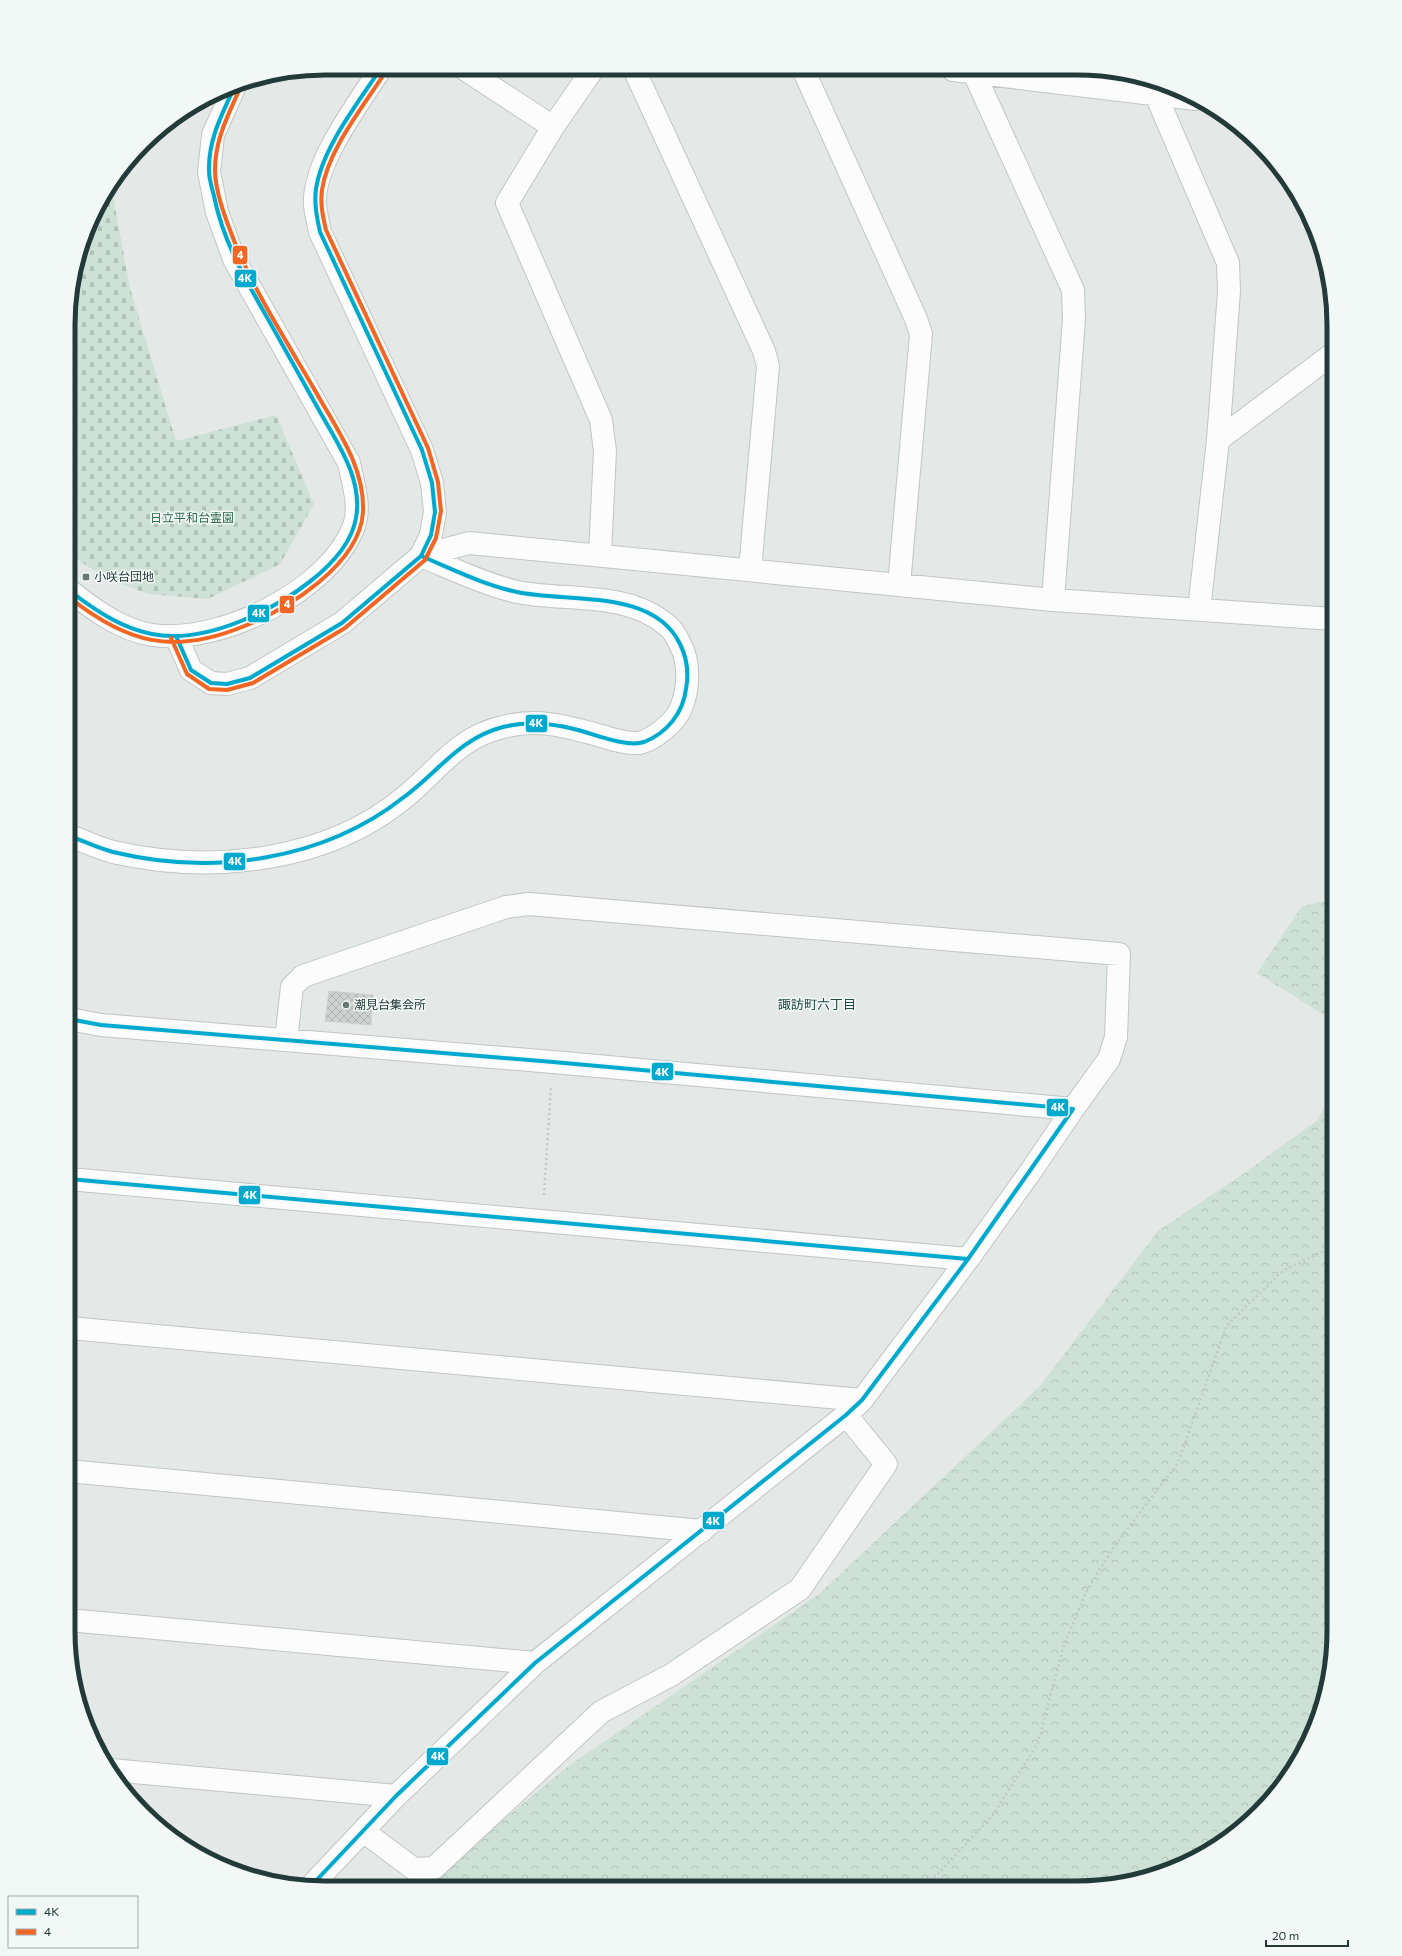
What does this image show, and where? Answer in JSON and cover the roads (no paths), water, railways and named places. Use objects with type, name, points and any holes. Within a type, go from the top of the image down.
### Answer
[{"type":"street","points":[[176,636],[191,670],[211,683],[227,684],[250,678],[342,623],[421,556],[431,535],[435,512],[432,483],[422,450],[320,232],[315,204],[319,174],[334,143],[377,75]]},
{"type":"street","points":[[474,75],[553,127]]},
{"type":"street","points":[[589,75],[553,127],[507,203],[601,420],[605,451],[600,554]]},
{"type":"street","points":[[637,75],[765,356],[768,366],[750,570]]},
{"type":"street","points":[[806,75],[921,334],[899,585]]},
{"type":"street","points":[[965,75],[1073,290],[1074,319],[1053,600]]},
{"type":"street","points":[[994,75],[1180,98]]},
{"type":"street","points":[[75,595],[97,612],[125,626],[151,635],[176,636],[216,629],[256,617],[285,600],[316,577],[342,548],[354,525],[356,495],[349,463],[234,259],[217,212],[209,172],[213,135],[233,93]]},
{"type":"street","points":[[1156,96],[1228,263],[1229,291],[1218,440],[1199,610]]},
{"type":"street","points":[[1218,440],[1327,358]]},
{"type":"street","points":[[421,556],[469,543],[600,554],[1053,600],[1327,619]]},
{"type":"street","points":[[75,838],[110,851],[145,858],[186,862],[239,861],[299,850],[357,831],[405,798],[448,755],[479,734],[503,726],[534,722],[563,726],[611,739],[638,743],[660,734],[681,710],[687,681],[686,655],[671,629],[651,614],[628,605],[519,592],[488,584],[421,556]]},
{"type":"street","points":[[286,1040],[292,987],[303,976],[506,906],[529,904],[1119,954],[1116,1037],[1109,1059],[968,1259],[862,1400],[846,1416],[535,1663],[396,1796],[316,1880]]},
{"type":"street","points":[[75,1020],[101,1025],[553,1062],[1073,1109]]},
{"type":"street","points":[[75,1180],[968,1259]]},
{"type":"street","points":[[75,1329],[862,1400]]},
{"type":"street","points":[[363,1831],[414,1869],[434,1868],[601,1712],[671,1674],[800,1590],[886,1464],[846,1416]]},
{"type":"street","points":[[75,1472],[702,1531]]},
{"type":"street","points":[[75,1621],[535,1663]]},
{"type":"street","points":[[117,1770],[396,1796]]},
{"type":"place","name":"小咲台団地","points":[[86,577]]},
{"type":"place","name":"潮見台集会所","points":[[346,1005]]},
{"type":"district","name":"諏訪町六丁目","points":[[817,1004]]},
{"type":"park label","name":"日立平和台霊園","points":[[192,518]]}]
